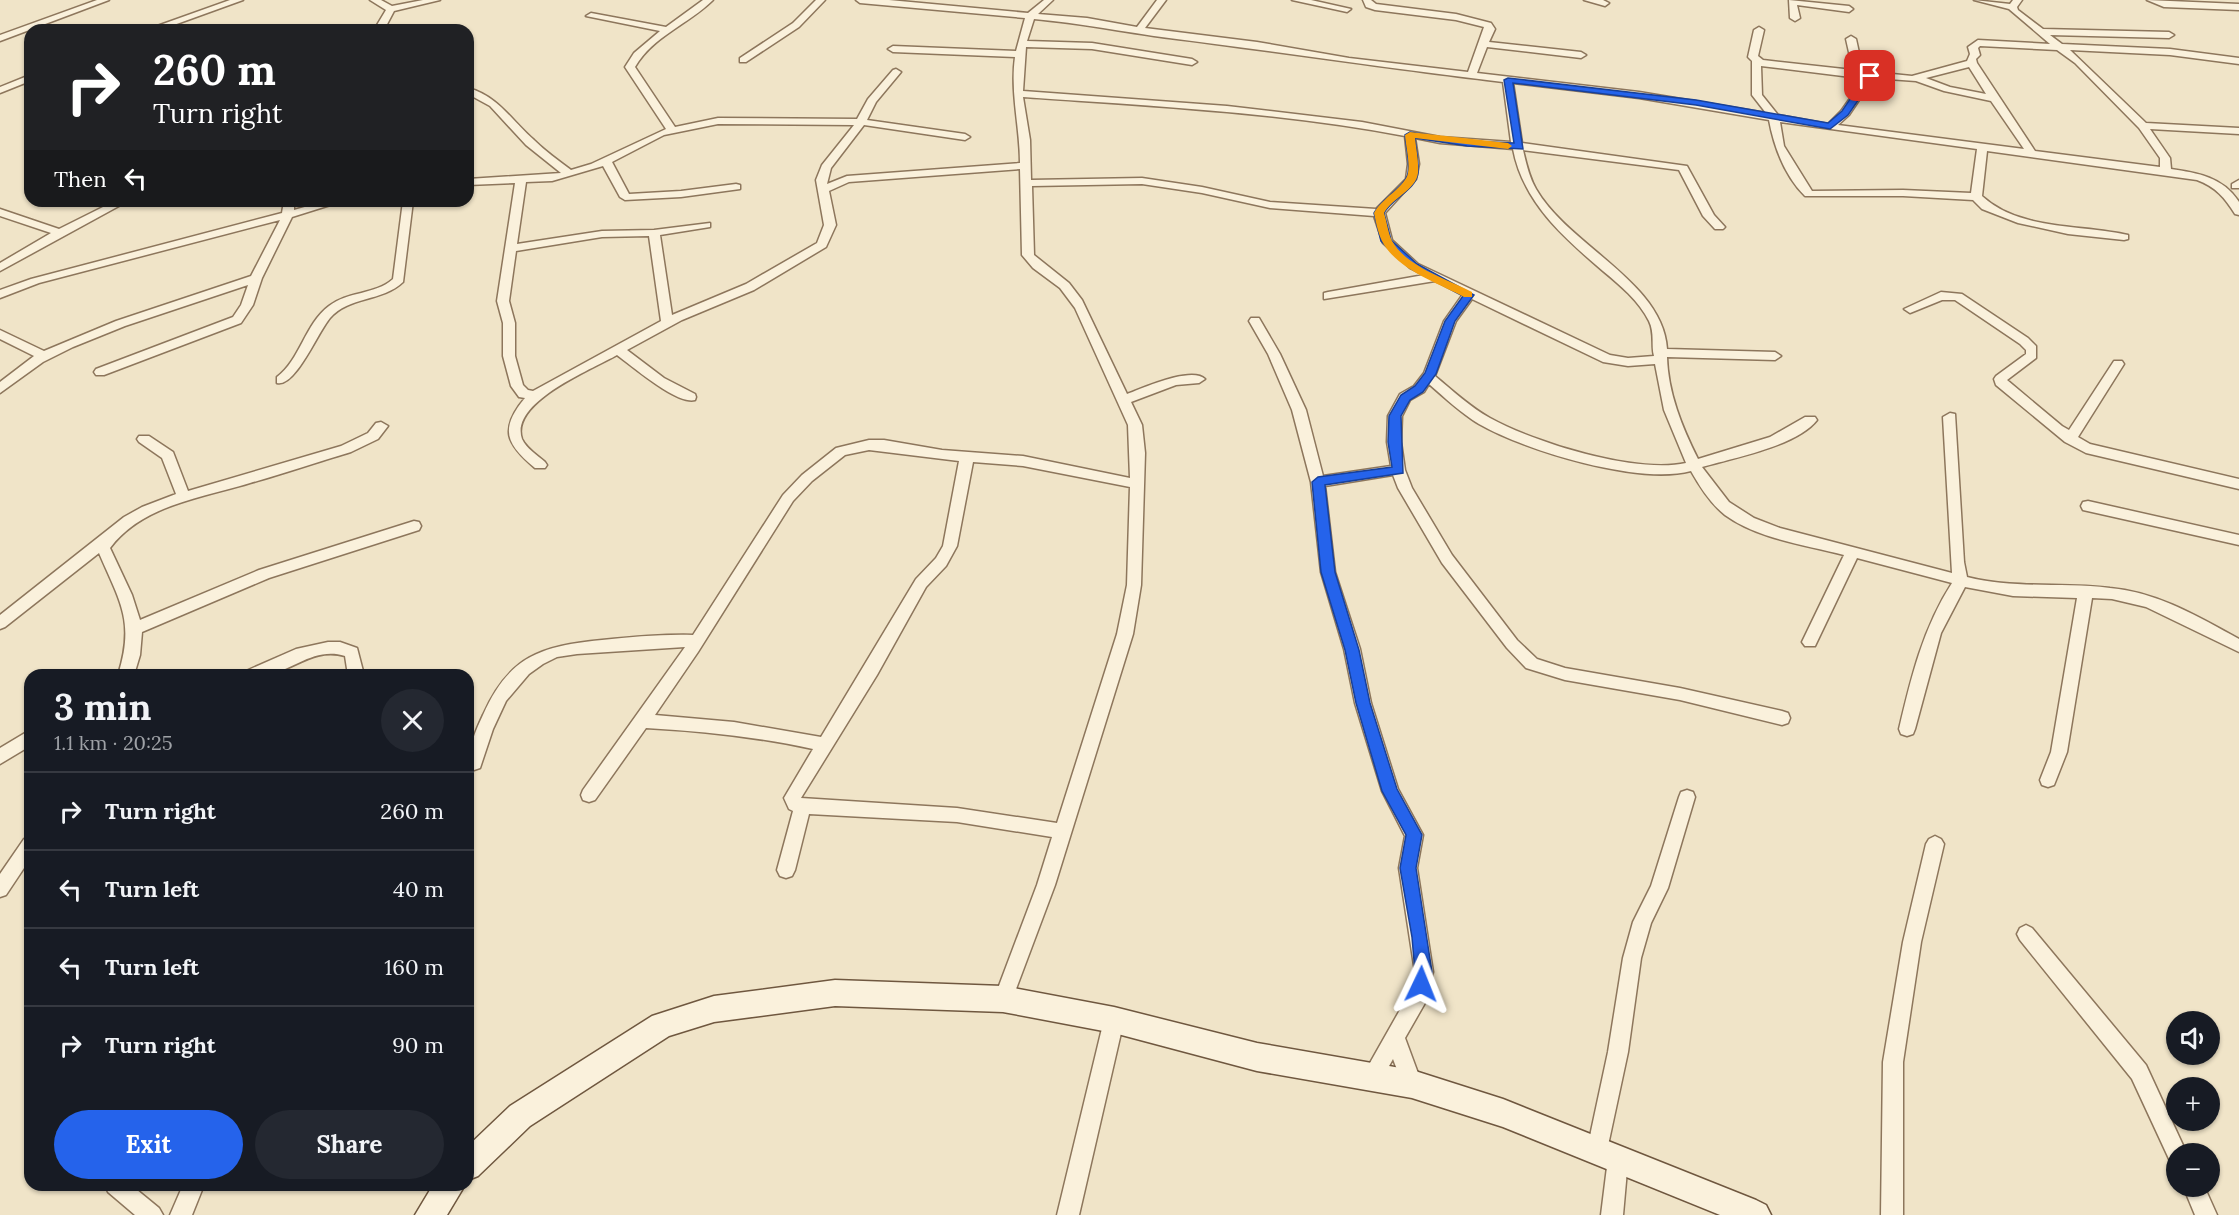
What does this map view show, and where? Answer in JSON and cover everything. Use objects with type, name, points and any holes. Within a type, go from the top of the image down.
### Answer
[{"type":"street","points":[[37,24],[105,0]]},
{"type":"street","points":[[169,24],[239,0]]},
{"type":"street","points":[[374,0],[391,9],[436,0]]},
{"type":"street","points":[[672,131],[630,67],[637,55],[709,0]]},
{"type":"street","points":[[742,60],[796,25],[821,0]]},
{"type":"street","points":[[860,0],[933,3],[1140,29],[1167,35],[1229,41],[1349,61],[1638,95],[1830,127],[2166,171],[2204,179],[2224,187],[2238,185]]},
{"type":"street","points":[[1003,999],[1046,885],[1125,634],[1134,585],[1138,453],[1134,425],[1081,308],[1071,292],[1057,279],[1036,267],[1028,255],[1025,140],[1018,94],[1021,49],[1031,15],[1049,0]]},
{"type":"street","points":[[1140,29],[1161,0]]},
{"type":"street","points":[[1296,0],[1347,9]]},
{"type":"street","points":[[1367,0],[1369,5],[1375,7],[1482,22],[1490,29],[1471,76]]},
{"type":"street","points":[[1588,0],[1605,3]]},
{"type":"street","points":[[1978,0],[2015,4],[2143,126],[2165,158],[2166,171]]},
{"type":"street","points":[[2151,0],[2164,4],[2239,7]]},
{"type":"street","points":[[1795,18],[1792,1],[1850,9]]},
{"type":"street","points":[[382,24],[391,9]]},
{"type":"street","points":[[591,16],[669,30]]},
{"type":"street","points":[[0,37],[24,29]]},
{"type":"street","points":[[1759,30],[1754,57],[1757,94],[1774,117],[1779,146],[1803,188],[1809,194],[1903,193],[1976,197],[1989,210],[2045,227],[2082,234],[2124,237]]},
{"type":"street","points":[[2042,32],[2169,35]]},
{"type":"street","points":[[1851,39],[1858,75]]},
{"type":"street","points":[[2032,154],[2021,133],[1994,99],[1972,63],[1971,60],[1975,55],[1973,47],[1978,43],[2170,52],[2239,61]]},
{"type":"street","points":[[1484,44],[1581,55]]},
{"type":"street","points":[[892,49],[1021,49],[1092,46],[1192,62]]},
{"type":"street","points":[[1756,61],[1858,75],[1919,79],[1947,89],[1994,99]]},
{"type":"street","points":[[1919,79],[1972,63]]},
{"type":"street","points":[[540,465],[520,451],[515,439],[517,416],[535,395],[667,323],[750,287],[822,245],[830,225],[821,180],[826,167],[862,122],[872,101],[896,72]]},
{"type":"street","points":[[1830,127],[1845,113],[1870,76]]},
{"type":"street","points":[[0,90],[24,80]]},
{"type":"street","points":[[1508,80],[1526,177],[1534,194],[1580,246],[1645,305],[1656,321],[1666,398],[1679,434],[1695,463],[1724,506],[1745,520],[1852,553],[1961,581],[2020,592],[2085,593],[2149,602],[2180,614],[2239,646]]},
{"type":"street","points":[[474,92],[494,102],[525,138],[569,174]]},
{"type":"street","points":[[1018,94],[1227,109],[1362,125],[1467,143],[1520,147],[1683,168],[1708,216],[1719,227]]},
{"type":"street","points":[[474,182],[521,180],[569,174],[606,161],[661,133],[718,121],[862,122],[965,136]]},
{"type":"street","points":[[2143,126],[2239,131]]},
{"type":"street","points":[[1410,135],[1413,172],[1410,181],[1384,203],[1379,213],[1387,241],[1399,255],[1435,277],[1607,359],[1628,362],[1659,357],[1775,356]]},
{"type":"street","points":[[1976,197],[1982,147]]},
{"type":"street","points":[[606,161],[625,197],[736,188]]},
{"type":"street","points":[[822,190],[847,179],[1025,166]]},
{"type":"street","points":[[826,167],[847,179]]},
{"type":"street","points":[[521,180],[503,301],[509,322],[509,356],[517,386],[524,394],[535,395]]},
{"type":"street","points":[[1025,183],[1142,182],[1202,190],[1270,206],[1379,213]]},
{"type":"street","points":[[2224,187],[2239,212]]},
{"type":"street","points":[[0,268],[60,233],[111,207]]},
{"type":"street","points":[[100,372],[237,320],[247,309],[256,278],[272,252],[288,207]]},
{"type":"street","points":[[0,294],[58,275],[180,245],[317,207]]},
{"type":"street","points":[[281,380],[288,374],[319,324],[333,308],[352,299],[392,288],[399,279],[407,207]]},
{"type":"street","points":[[0,212],[60,233]]},
{"type":"street","points":[[511,248],[602,234],[654,233],[706,225]]},
{"type":"street","points":[[654,233],[667,323]]},
{"type":"street","points":[[1328,296],[1435,277]]},
{"type":"street","points":[[0,390],[44,356],[121,323],[204,298],[256,278]]},
{"type":"street","points":[[1469,295],[1450,321],[1428,377],[1419,389],[1405,398],[1395,416],[1394,442],[1398,470],[1405,489],[1447,559],[1512,644],[1532,664],[1565,674],[1680,694],[1782,718]]},
{"type":"street","points":[[1910,309],[1941,296],[1958,297],[2024,341],[2032,349],[2032,355],[2000,379],[2002,385],[2070,439],[2098,453],[2239,484]]},
{"type":"street","points":[[1255,321],[1274,354],[1299,410],[1318,482],[1328,572],[1352,650],[1363,703],[1390,791],[1414,835],[1408,868],[1424,972],[1418,997],[1372,1077]]},
{"type":"street","points":[[0,334],[44,356]]},
{"type":"street","points":[[618,350],[660,381],[690,397]]},
{"type":"street","points":[[2070,439],[2086,410],[2118,364]]},
{"type":"street","points":[[1428,377],[1484,421],[1536,443],[1581,456],[1652,469],[1678,469],[1763,444],[1797,431],[1810,420]]},
{"type":"street","points":[[1122,400],[1174,381],[1199,379]]},
{"type":"street","points":[[1907,729],[1929,640],[1945,603],[1961,581],[1957,562],[1950,417]]},
{"type":"street","points":[[0,623],[117,529],[163,502],[183,495],[223,487],[346,449],[373,436],[381,426]]},
{"type":"street","points":[[144,439],[168,455],[183,495]]},
{"type":"street","points":[[589,795],[697,641],[788,498],[829,459],[856,447],[876,445],[967,457],[1023,461],[1137,484]]},
{"type":"street","points":[[967,457],[950,546],[941,562],[921,583],[872,671],[792,798],[795,804],[804,806],[957,815],[1063,831]]},
{"type":"street","points":[[1318,482],[1398,470]]},
{"type":"street","points":[[2088,506],[2239,540]]},
{"type":"street","points":[[136,628],[264,574],[414,526]]},
{"type":"street","points":[[108,538],[103,547],[125,594],[136,628],[134,653],[128,669]]},
{"type":"street","points":[[1810,642],[1852,553]]},
{"type":"street","points":[[2048,780],[2059,752],[2085,593]]},
{"type":"street","points":[[474,763],[493,709],[525,668],[542,657],[566,650],[643,641],[697,641]]},
{"type":"street","points":[[268,669],[327,646],[342,647],[352,652],[355,669]]},
{"type":"street","points":[[642,721],[711,724],[764,731],[824,745]]},
{"type":"street","points":[[0,757],[24,741]]},
{"type":"street","points":[[1612,1215],[1608,1154],[1618,1052],[1632,958],[1642,922],[1659,888],[1687,796]]},
{"type":"street","points":[[786,870],[804,806]]},
{"type":"street","points":[[1892,1215],[1893,1062],[1912,942],[1935,844]]},
{"type":"street","points":[[0,888],[24,853]]},
{"type":"street","points":[[2026,934],[2139,1072],[2172,1143]]},
{"type":"street","points":[[474,1160],[520,1116],[662,1025],[714,1010],[835,993],[1003,999],[1114,1020],[1257,1057],[1412,1084],[1503,1113],[1756,1215]]},
{"type":"street","points":[[1068,1215],[1114,1020]]},
{"type":"street","points":[[1395,1038],[1412,1084]]},
{"type":"street","points":[[122,1191],[152,1215]]},
{"type":"street","points":[[181,1215],[191,1191]]},
{"type":"street","points":[[430,1215],[446,1191]]},
{"type":"street","points":[[2198,1197],[2206,1215]]},
{"type":"slow traffic","points":[[1468,294],[1414,266],[1399,255],[1387,241],[1379,213],[1384,203],[1410,181],[1413,172],[1410,135],[1508,146]]},
{"type":"route","points":[[1421,984],[1424,972],[1408,868],[1414,835],[1390,791],[1376,751],[1352,650],[1328,572],[1318,493],[1318,482],[1398,470],[1394,442],[1395,416],[1405,398],[1419,389],[1430,374],[1450,321],[1469,295],[1414,266],[1399,255],[1387,241],[1379,213],[1384,203],[1410,181],[1413,172],[1410,135],[1520,147],[1508,80],[1696,103],[1830,127],[1845,113],[1870,76]]}]
